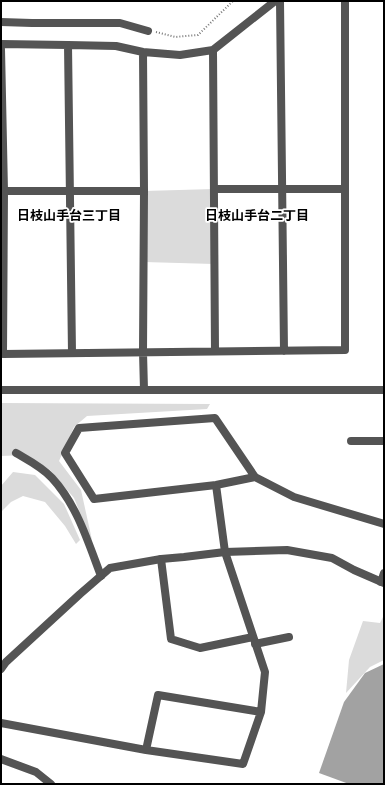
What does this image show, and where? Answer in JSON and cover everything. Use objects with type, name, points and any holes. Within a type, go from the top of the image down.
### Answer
[{"type":"street","points":[[1,44],[116,46],[143,52],[180,55],[213,50],[275,1]]},
{"type":"street","points":[[280,1],[284,350]]},
{"type":"street","points":[[1,49],[4,191],[3,354],[345,350],[345,1]]},
{"type":"street","points":[[1,22],[120,23],[148,30]]},
{"type":"street","points":[[68,44],[72,353]]},
{"type":"street","points":[[213,50],[215,351]]},
{"type":"street","points":[[143,52],[144,390]]},
{"type":"street","points":[[214,189],[345,190]]},
{"type":"street","points":[[4,191],[144,191]]},
{"type":"street","points":[[1,390],[384,390]]},
{"type":"street","points":[[255,477],[216,485],[94,499],[65,453],[79,428],[214,418],[255,477],[294,497],[384,524]]},
{"type":"street","points":[[351,441],[384,441]]},
{"type":"street","points":[[16,453],[51,477],[64,492],[75,510],[101,576]]},
{"type":"street","points":[[1,723],[146,750],[243,764],[261,712],[265,672],[225,552],[216,485]]},
{"type":"street","points":[[1,669],[6,662],[110,568],[161,559],[225,552],[287,550],[332,558],[382,583],[384,573]]},
{"type":"street","points":[[161,559],[171,639],[200,648],[254,640],[289,637]]},
{"type":"street","points":[[146,750],[158,695],[261,712]]},
{"type":"street","points":[[1,759],[36,772],[50,784]]},
{"type":"path","points":[[148,30],[175,37],[198,35],[233,1]]},
{"type":"shaded area","points":[[214,189],[214,264],[144,262],[144,191]]},
{"type":"shaded area","points":[[1,403],[210,404],[207,409],[87,416],[74,427],[59,461],[81,490],[92,540],[74,498],[50,470],[26,455],[1,456]]},
{"type":"shaded area","points":[[13,472],[35,475],[64,504],[80,540],[76,544],[65,526],[45,502],[23,496],[11,502],[1,512],[1,486]]},
{"type":"shaded area","points":[[384,615],[384,660],[370,667],[346,693],[349,660],[363,621],[380,623]]},
{"type":"shaded area","points":[[384,664],[384,784],[349,784],[319,773],[344,702],[365,673]]},
{"type":"district","name":"日枝山手台三丁目","points":[[69,215]]},
{"type":"district","name":"日枝山手台二丁目","points":[[257,215]]}]
